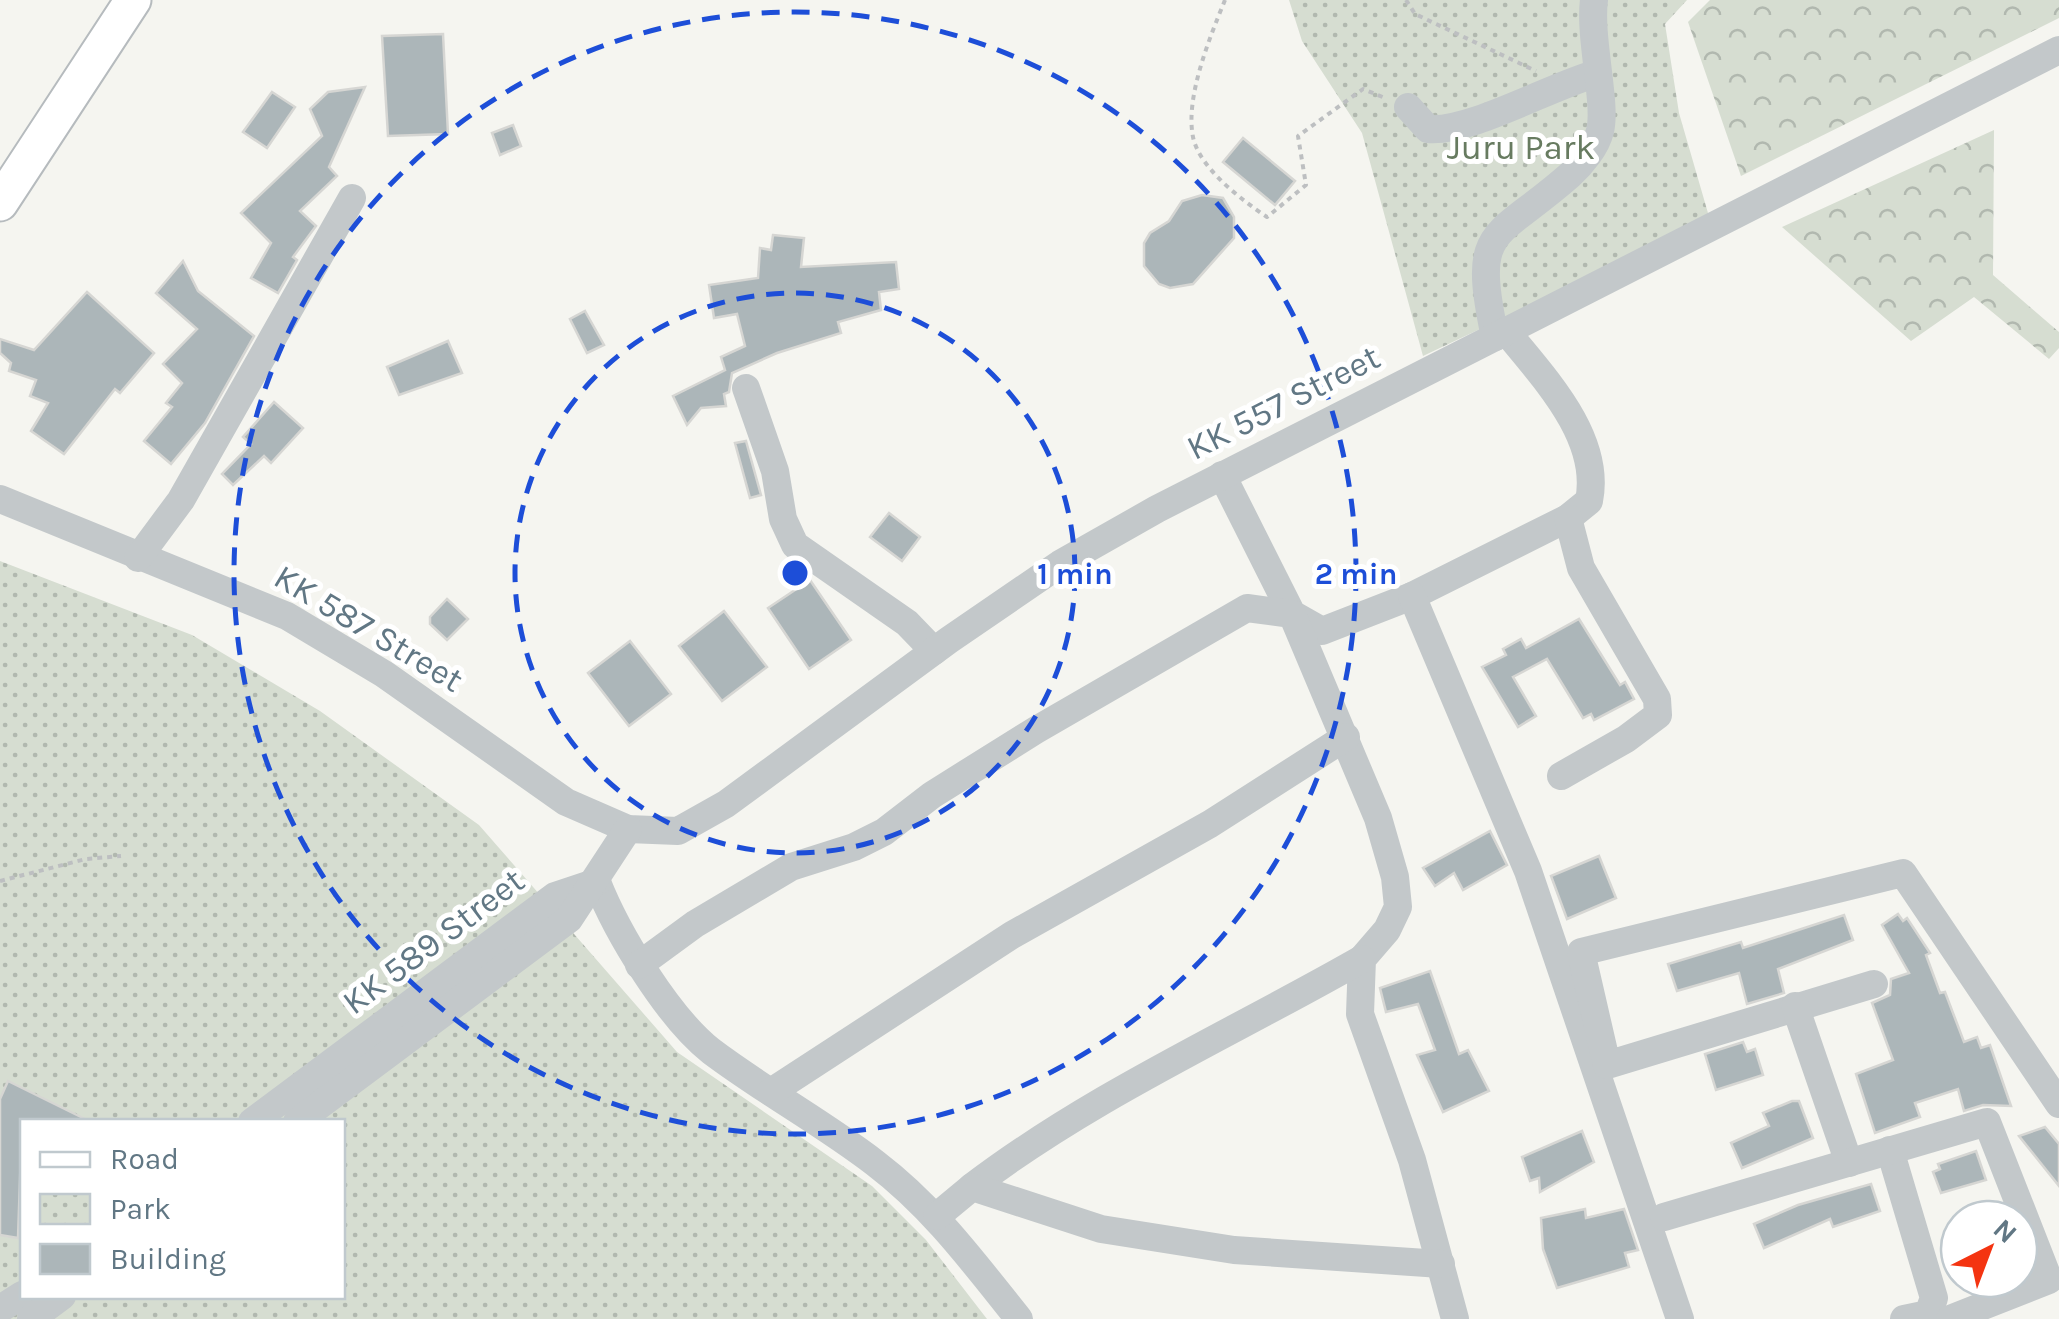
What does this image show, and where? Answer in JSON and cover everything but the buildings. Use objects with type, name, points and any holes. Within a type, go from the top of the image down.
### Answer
[{"type":"main road","points":[[0,203],[133,0]]},
{"type":"street","points":[[639,965],[694,924],[790,866],[854,847],[884,832],[932,795],[1036,730],[1247,608],[1292,614],[1322,631],[1412,596],[1568,518],[1590,502],[1593,483],[1587,450],[1552,388],[1500,334],[1484,284],[1485,256],[1498,230],[1548,194],[1590,151],[1601,128],[1590,28],[1594,0]]},
{"type":"street","name":"KK 557 Street","points":[[628,829],[678,831],[726,804],[1060,564],[1222,475],[2059,50]]},
{"type":"street","points":[[1408,106],[1428,129],[1448,131],[1560,84],[1595,74]]},
{"type":"street","points":[[138,558],[181,500],[352,198]]},
{"type":"street","points":[[746,388],[776,471],[783,519],[795,545],[907,623],[934,651]]},
{"type":"street","points":[[937,1216],[1021,1150],[1120,1088],[1362,959],[1387,930],[1398,907],[1378,818],[1346,737],[1292,614],[1222,475]]},
{"type":"street","name":"KK 587 Street","points":[[0,498],[138,558],[287,616],[398,684],[566,802],[628,829]]},
{"type":"street","points":[[1560,776],[1626,739],[1658,715],[1658,699],[1581,568],[1568,518]]},
{"type":"street","points":[[1412,596],[1528,872],[1680,1319]]},
{"type":"street","points":[[771,1092],[1012,935],[1210,824],[1346,737]]},
{"type":"street","points":[[628,829],[597,882],[610,917],[639,965],[708,1048],[875,1163],[937,1216],[1019,1319]]},
{"type":"street","points":[[1874,984],[1607,1065],[1580,952],[1903,873],[2059,1104]]},
{"type":"street","name":"KK 589 Street","points":[[256,1119],[554,896],[597,882]]},
{"type":"street","name":"KK 589 Street","points":[[302,1119],[569,919],[597,882]]},
{"type":"street","points":[[1362,959],[1360,1014],[1412,1160],[1455,1319]]},
{"type":"street","points":[[1795,1006],[1849,1163]]},
{"type":"street","points":[[1664,1217],[1987,1122],[2049,1280],[1950,1319]]},
{"type":"street","points":[[1890,1150],[1934,1298],[1928,1314],[1904,1319]]},
{"type":"street","points":[[972,1187],[1101,1228],[1234,1250],[1441,1264]]},
{"type":"street","points":[[31,1319],[58,1299]]},
{"type":"path","points":[[1225,0],[1199,66],[1193,139],[1229,192],[1267,217],[1306,184],[1298,136],[1363,89],[1408,106]]},
{"type":"path","points":[[1406,0],[1415,14],[1560,84]]},
{"type":"path","points":[[0,881],[86,859],[121,856]]},
{"type":"green space","name":"Juru Park","points":[[1289,0],[1687,0],[1665,24],[1679,113],[1710,220],[1423,356],[1362,133],[1302,41]]},
{"type":"green space","points":[[1710,0],[2059,0],[2059,18],[1741,176],[1688,22]]},
{"type":"green space","points":[[1994,130],[1993,275],[2059,332],[2059,348],[2049,359],[1974,297],[1911,341],[1782,227]]},
{"type":"green space","points":[[0,561],[192,635],[320,711],[479,825],[677,1052],[872,1186],[926,1240],[987,1319],[0,1319]]}]
